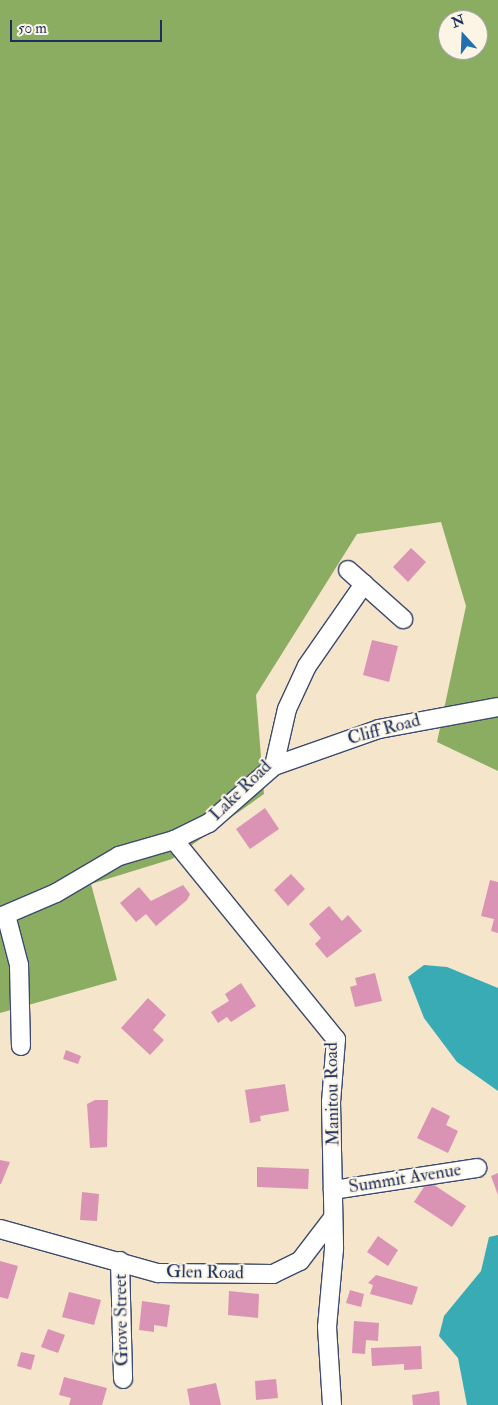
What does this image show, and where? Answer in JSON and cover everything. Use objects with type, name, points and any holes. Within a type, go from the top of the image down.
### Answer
[{"type":"street","points":[[348,570],[403,619]]},
{"type":"street","name":"Lake Road","points":[[3,916],[56,893],[119,856],[174,840],[209,823],[274,766],[287,709],[306,666],[364,584]]},
{"type":"street","name":"Cliff Road","points":[[274,766],[379,729],[498,706]]},
{"type":"street","name":"Manitou Road","points":[[174,840],[336,1039],[333,1190],[327,1327],[332,1405]]},
{"type":"street","points":[[3,916],[19,965],[21,1046]]},
{"type":"street","name":"Summit Avenue","points":[[333,1190],[478,1168]]},
{"type":"street","name":"Glen Road","points":[[0,1229],[158,1273],[273,1274],[300,1261],[332,1219]]},
{"type":"street","name":"Grove Street","points":[[120,1261],[123,1379]]},
{"type":"green space","points":[[0,0],[498,0],[498,771],[437,742],[466,606],[441,522],[357,534],[256,695],[264,794],[172,859],[91,884],[117,980],[0,1013]]},
{"type":"water","points":[[424,965],[447,967],[498,988],[498,1091],[457,1062],[424,1018],[408,977]]},
{"type":"water","points":[[498,1235],[498,1405],[467,1405],[458,1358],[439,1336],[444,1316],[481,1271],[489,1237]]},
{"type":"building","points":[[411,548],[426,562],[408,582],[393,567]]},
{"type":"building","points":[[372,640],[398,646],[389,682],[363,675]]},
{"type":"building","points":[[265,808],[279,829],[250,849],[236,829]]},
{"type":"building","points":[[291,874],[305,889],[288,906],[274,890]]},
{"type":"building","points":[[490,880],[498,882],[498,933],[491,931],[494,919],[481,916]]},
{"type":"building","points":[[183,885],[190,894],[187,900],[156,926],[146,914],[136,922],[120,903],[139,887],[151,901]]},
{"type":"building","points":[[329,906],[342,921],[348,915],[362,931],[327,958],[315,944],[321,938],[309,924]]},
{"type":"building","points":[[375,973],[382,1001],[355,1007],[350,987],[357,985],[355,978]]},
{"type":"building","points":[[241,983],[256,1006],[231,1022],[227,1017],[218,1023],[211,1012],[229,1001],[225,994]]},
{"type":"building","points":[[148,998],[166,1015],[153,1030],[164,1040],[150,1055],[121,1028]]},
{"type":"building","points":[[66,1050],[81,1056],[78,1064],[63,1059]]},
{"type":"building","points":[[285,1084],[289,1111],[260,1116],[261,1121],[250,1123],[245,1090]]},
{"type":"building","points":[[95,1100],[108,1100],[107,1147],[90,1148],[87,1104]]},
{"type":"building","points":[[432,1107],[450,1116],[446,1125],[458,1131],[448,1153],[417,1138]]},
{"type":"building","points":[[0,1160],[10,1162],[1,1184],[0,1184]]},
{"type":"building","points":[[257,1167],[309,1169],[308,1189],[257,1187]]},
{"type":"building","points":[[498,1173],[498,1195],[491,1176]]},
{"type":"building","points":[[428,1181],[466,1206],[452,1227],[414,1202]]},
{"type":"building","points":[[82,1192],[99,1194],[97,1221],[80,1220]]},
{"type":"building","points":[[378,1236],[398,1250],[388,1266],[367,1252]]},
{"type":"building","points":[[0,1261],[18,1266],[8,1299],[0,1297]]},
{"type":"building","points":[[376,1275],[418,1287],[412,1305],[370,1294],[373,1285],[368,1283]]},
{"type":"building","points":[[350,1290],[364,1294],[361,1307],[346,1303]]},
{"type":"building","points":[[229,1291],[259,1294],[258,1318],[228,1315]]},
{"type":"building","points":[[69,1292],[101,1300],[94,1325],[62,1317]]},
{"type":"building","points":[[142,1301],[170,1305],[167,1327],[154,1325],[154,1332],[139,1330]]},
{"type":"building","points":[[354,1321],[379,1323],[378,1341],[366,1340],[365,1354],[352,1353]]},
{"type":"building","points":[[48,1329],[65,1335],[58,1353],[41,1347]]},
{"type":"building","points":[[421,1346],[422,1369],[404,1370],[404,1364],[372,1366],[371,1348]]},
{"type":"building","points":[[21,1352],[35,1355],[31,1370],[17,1366]]},
{"type":"building","points":[[64,1377],[107,1388],[102,1405],[69,1405],[71,1398],[59,1395]]},
{"type":"building","points":[[276,1379],[278,1398],[256,1400],[255,1381]]},
{"type":"building","points":[[216,1383],[221,1405],[190,1405],[187,1389]]},
{"type":"building","points":[[439,1391],[440,1405],[413,1405],[412,1395]]}]
